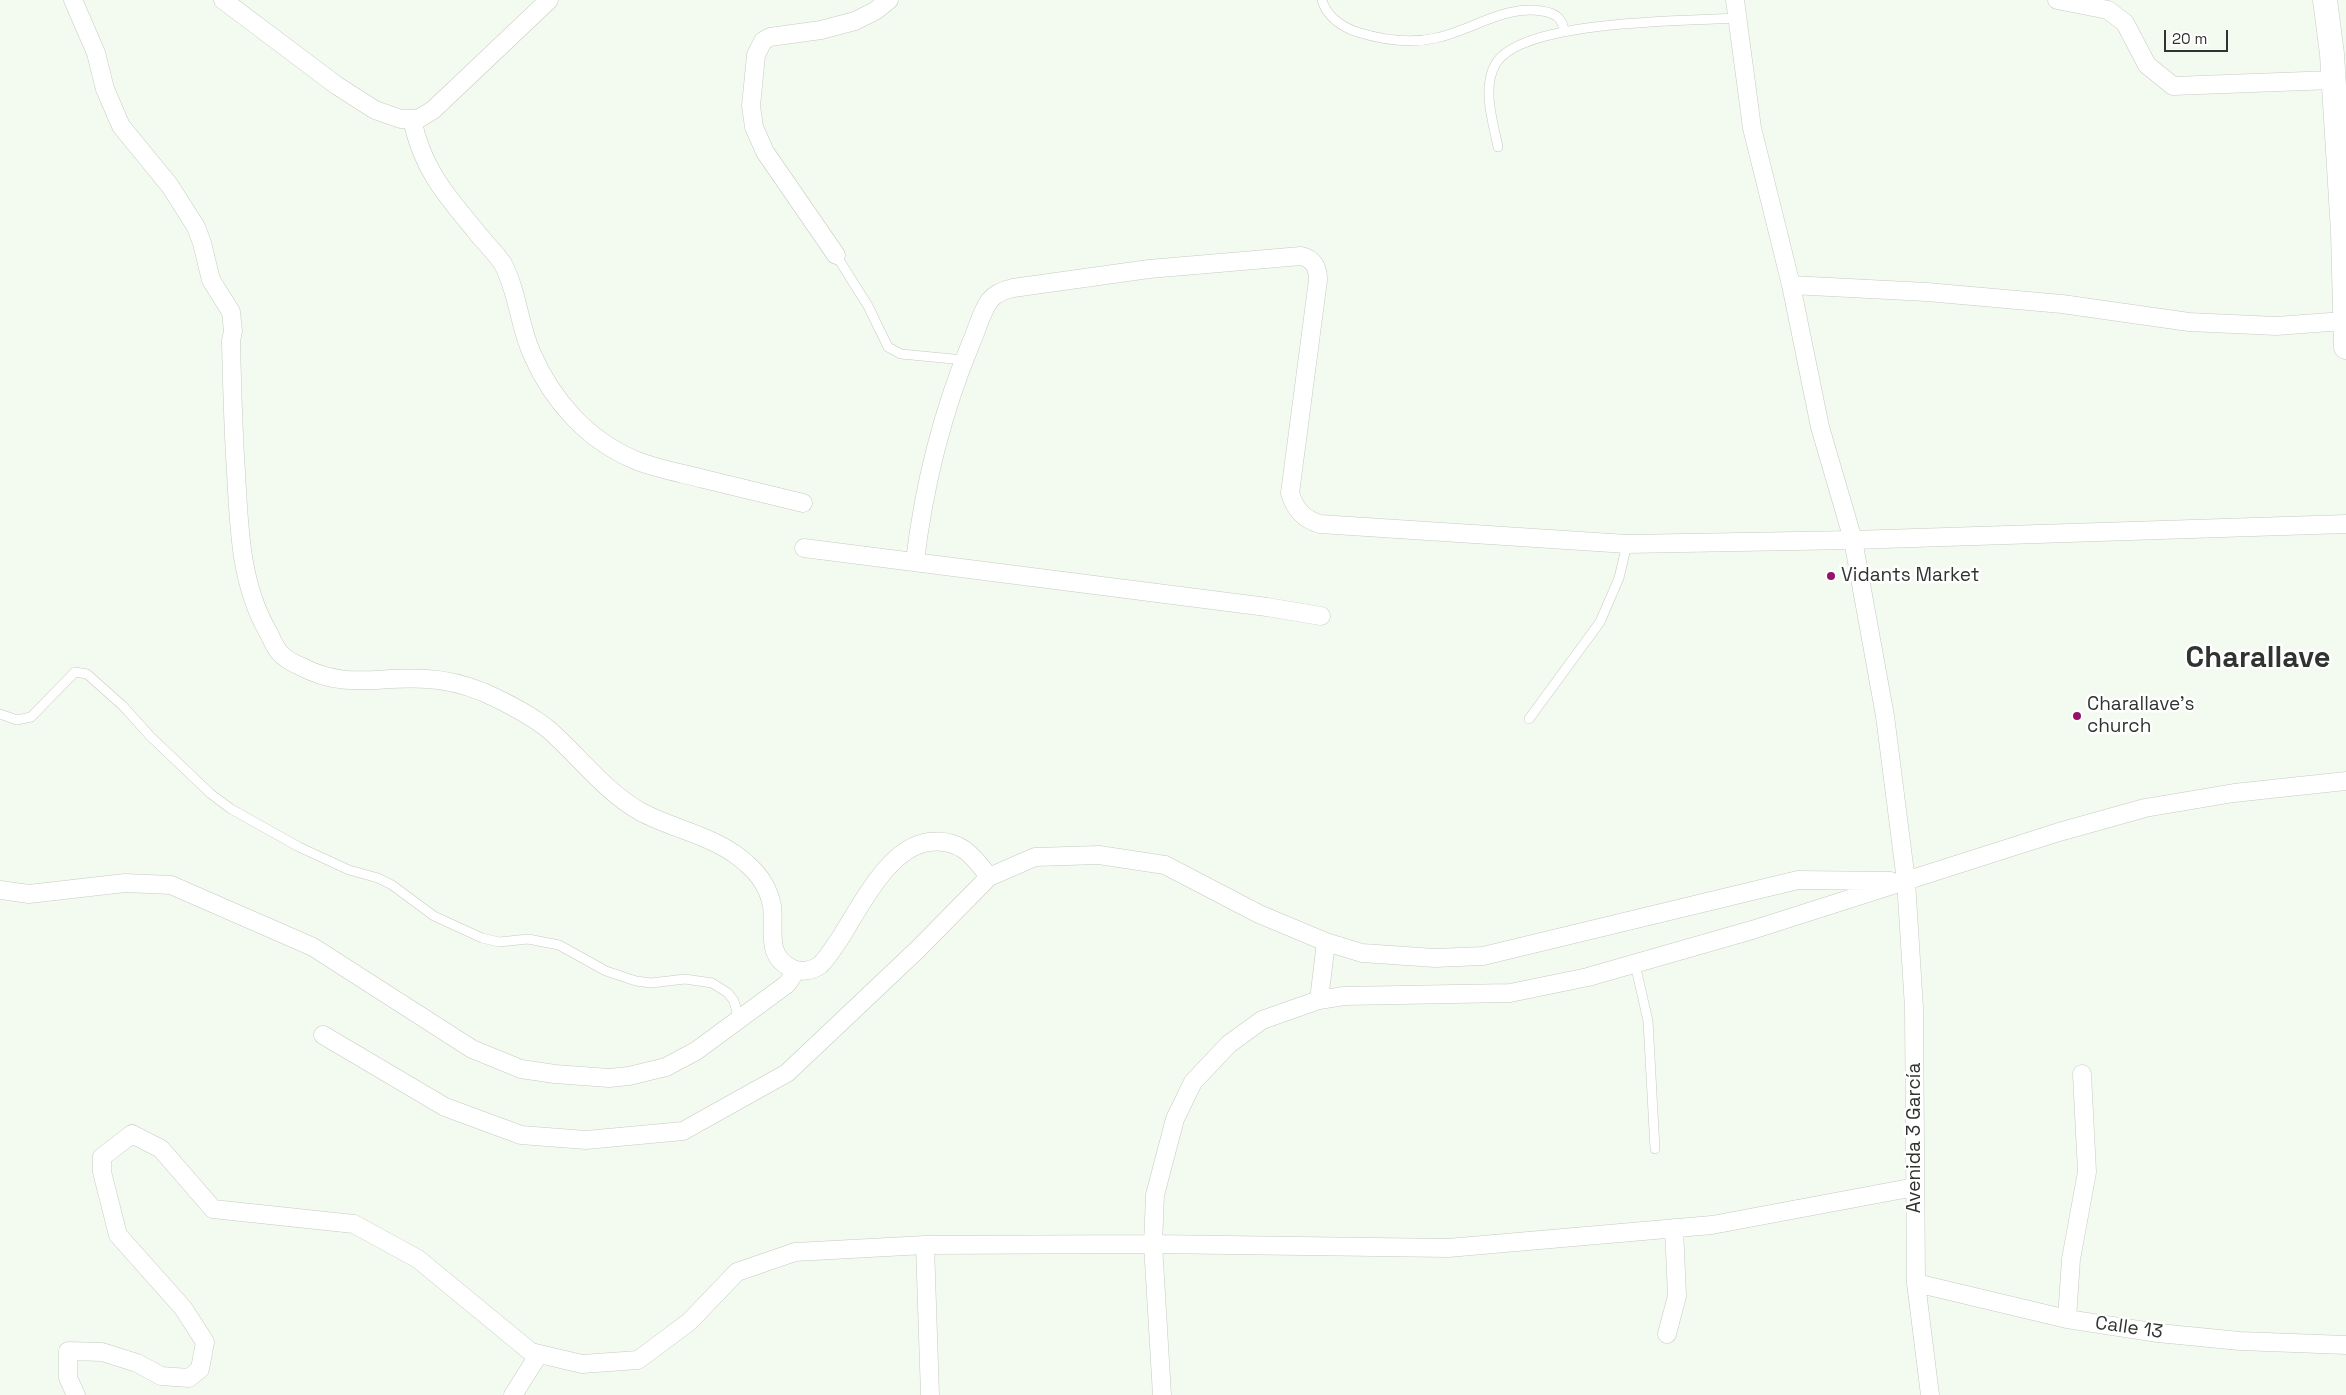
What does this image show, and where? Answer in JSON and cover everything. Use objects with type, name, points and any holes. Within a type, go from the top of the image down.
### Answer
[{"type":"street","points":[[73,0],[96,52],[112,108],[130,138],[151,160],[187,213],[202,242],[211,280],[231,312],[233,331],[231,341],[232,413],[242,557],[253,600],[280,654],[310,671],[336,680],[429,679],[464,685],[530,716],[557,738],[604,786],[640,811],[721,847],[735,854],[748,864],[759,876],[769,895],[772,906],[774,947],[781,962],[793,970],[810,970],[826,959],[882,872],[909,847],[932,841],[959,844],[973,855],[989,877]]},
{"type":"street","points":[[222,0],[336,85],[375,110],[402,118],[418,118],[433,110],[549,0]]},
{"type":"street","points":[[836,255],[765,152],[754,127],[751,106],[752,80],[756,55],[762,41],[770,37],[821,30],[855,21],[875,11],[889,0]]},
{"type":"street","name":"Avenida 3 García","points":[[1736,0],[1752,128],[1791,285],[1820,427],[1853,540],[1885,716],[1906,881],[1914,1008],[1916,1283],[1930,1395]]},
{"type":"street","points":[[2058,0],[2108,10],[2125,22],[2147,66],[2172,86],[2333,80]]},
{"type":"street","points":[[2326,0],[2339,56],[2333,80],[2343,232],[2346,347]]},
{"type":"street","points":[[412,118],[416,140],[428,168],[455,206],[501,262],[515,291],[524,335],[532,354],[550,389],[575,420],[603,444],[652,466],[803,503]]},
{"type":"street","points":[[915,561],[924,496],[936,442],[964,360],[988,302],[1004,290],[1149,269],[1235,260],[1306,258],[1316,266],[1318,280],[1290,482],[1293,503],[1304,517],[1320,524],[1627,544],[1853,540],[2346,524]]},
{"type":"street","points":[[1791,285],[1927,292],[2062,304],[2189,322],[2276,326],[2344,321]]},
{"type":"street","points":[[804,548],[1267,607],[1321,616]]},
{"type":"street","points":[[1162,1395],[1153,1244],[1155,1195],[1175,1119],[1194,1082],[1229,1044],[1262,1020],[1319,1000],[1368,994],[1441,996],[1510,993],[1588,977],[1752,930],[2060,832],[2144,808],[2234,793],[2346,782]]},
{"type":"street","points":[[323,1035],[445,1107],[521,1135],[586,1140],[683,1131],[787,1072],[917,950],[989,877],[1035,857],[1099,855],[1165,866],[1259,914],[1326,942],[1362,953],[1435,958],[1483,956],[1798,880],[1906,881]]},
{"type":"street","points":[[0,890],[29,894],[125,883],[171,885],[312,947],[472,1049],[530,1070],[609,1078],[649,1072],[681,1060],[739,1021],[787,984],[792,977],[793,970]]},
{"type":"street","points":[[1319,1000],[1326,942]]},
{"type":"street","points":[[2067,1319],[2070,1259],[2087,1172],[2082,1074]]},
{"type":"street","points":[[76,1395],[68,1378],[68,1351],[102,1352],[137,1363],[161,1376],[189,1378],[200,1369],[205,1342],[183,1308],[118,1235],[102,1172],[102,1157],[132,1134],[161,1149],[213,1209],[354,1224],[418,1259],[531,1352],[582,1364],[638,1360],[689,1322],[737,1272],[795,1252],[925,1245],[1153,1244],[1448,1248],[1712,1225],[1914,1187]]},
{"type":"street","points":[[1667,1334],[1677,1296],[1674,1228]]},
{"type":"street","points":[[925,1245],[930,1395]]},
{"type":"street","name":"Calle 13","points":[[1916,1283],[2067,1319],[2158,1333],[2231,1340],[2346,1344]]},
{"type":"street","points":[[514,1395],[539,1354]]},
{"type":"lane","points":[[1322,0],[1335,20],[1351,30],[1391,40],[1414,41],[1436,38],[1462,30],[1506,11],[1525,8],[1554,14],[1561,21],[1564,32]]},
{"type":"lane","points":[[1498,147],[1491,116],[1490,89],[1492,71],[1496,63],[1507,51],[1527,40],[1606,25],[1739,18]]},
{"type":"lane","points":[[836,255],[868,306],[888,347],[901,354],[964,360]]},
{"type":"lane","points":[[1529,720],[1600,622],[1619,578],[1627,544]]},
{"type":"lane","points":[[0,714],[17,720],[31,717],[75,672],[87,674],[123,706],[150,736],[210,794],[231,809],[299,847],[349,870],[385,882],[434,916],[482,938],[499,942],[528,939],[559,945],[606,971],[636,981],[651,983],[685,979],[712,983],[728,993],[734,1001],[739,1021]]},
{"type":"lane","points":[[1636,964],[1648,1021],[1655,1149]]},
{"type":"place","name":"Vidants Market","points":[[1831,576]]},
{"type":"place","name":"Charallave's church","points":[[2077,716]]},
{"type":"district","name":"Charallave","points":[[2258,659]]}]
